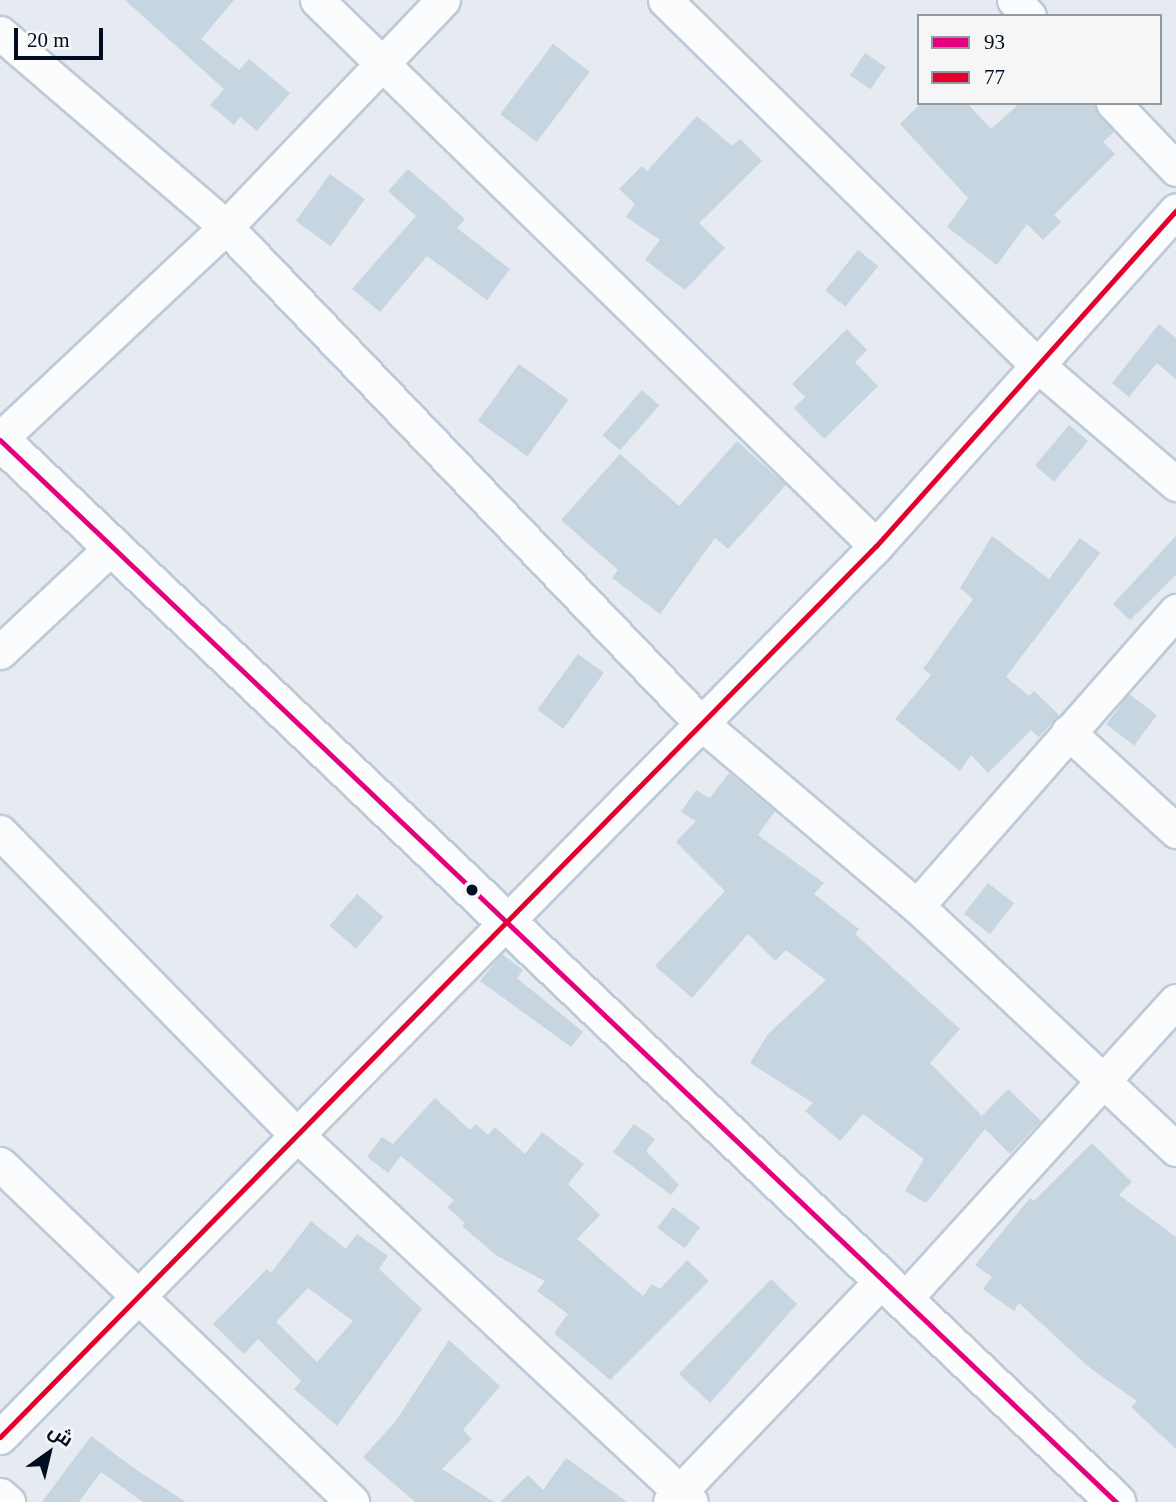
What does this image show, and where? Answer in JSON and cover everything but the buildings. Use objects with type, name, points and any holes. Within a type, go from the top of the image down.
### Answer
[{"type":"street","points":[[317,0],[384,61],[876,546]]},
{"type":"street","points":[[443,0],[226,227],[0,440],[506,917],[892,1291],[1116,1502]]},
{"type":"street","points":[[665,0],[1035,363],[1176,484]]},
{"type":"street","points":[[1014,0],[1027,14]]},
{"type":"street","points":[[0,33],[226,227],[701,723],[917,906],[1176,1149]]},
{"type":"street","points":[[1115,105],[1176,169]]},
{"type":"street","points":[[0,1437],[139,1300],[295,1133],[506,917],[876,546],[1035,363],[1176,210]]},
{"type":"street","points":[[0,652],[114,545]]},
{"type":"street","points":[[917,906],[1176,611]]},
{"type":"street","points":[[1068,732],[1176,831]]},
{"type":"street","points":[[0,832],[295,1133],[680,1498],[1105,1083],[1176,1001]]},
{"type":"street","points":[[0,1164],[352,1502]]},
{"type":"street","points":[[0,1495],[8,1502]]},
{"type":"transit line","name":"77","points":[[0,1437],[876,546],[1176,210]]},
{"type":"transit line","name":"93","points":[[0,440],[1116,1502]]}]
